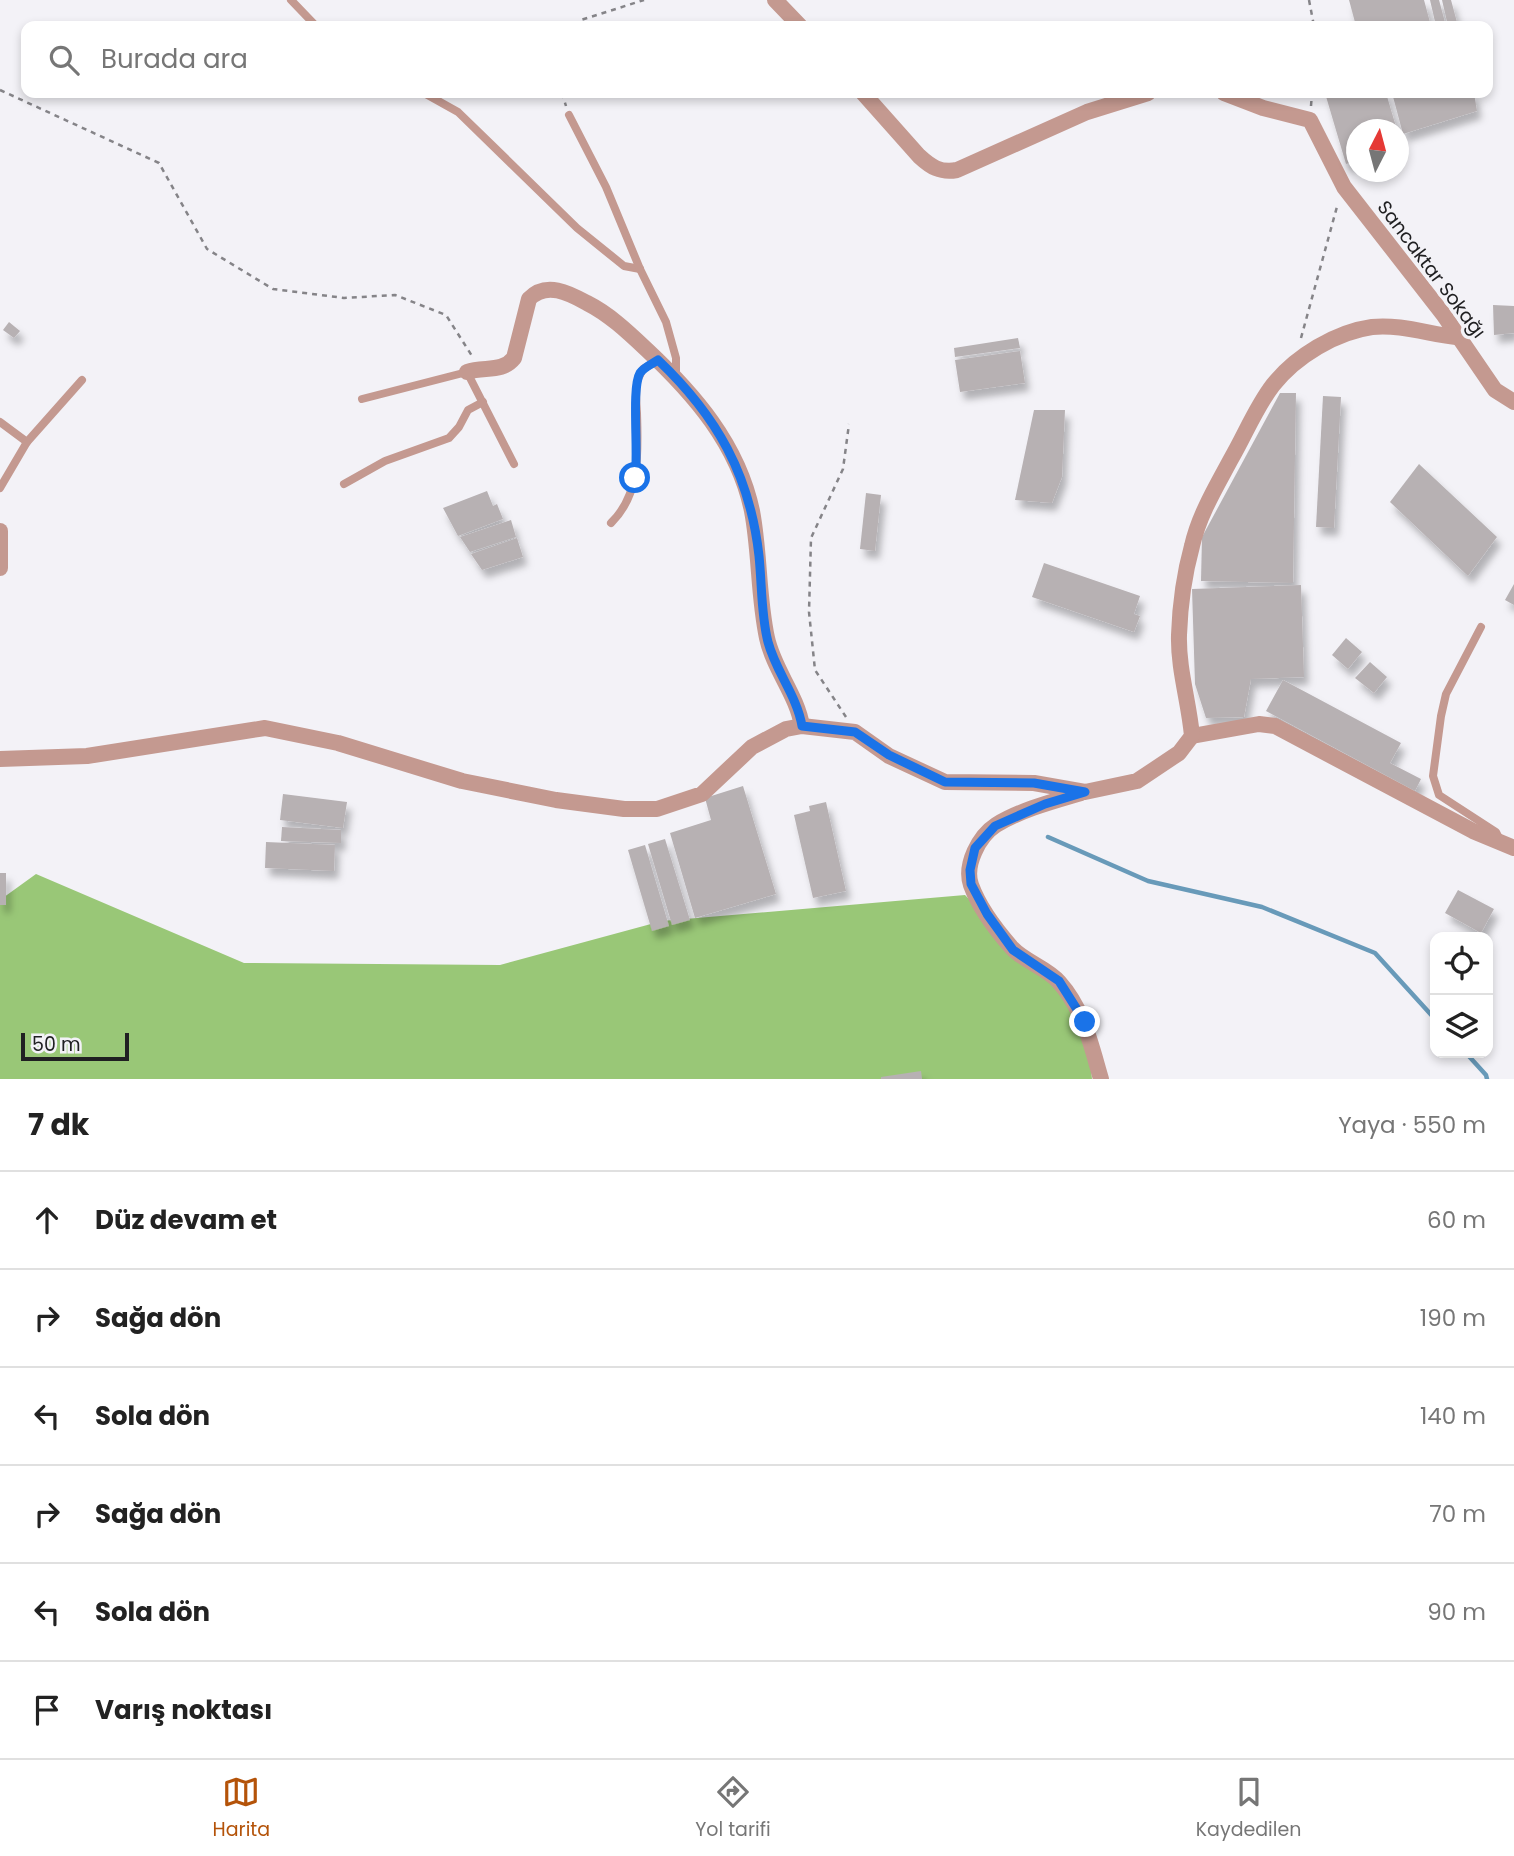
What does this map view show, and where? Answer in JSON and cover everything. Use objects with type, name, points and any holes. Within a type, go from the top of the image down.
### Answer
[{"type":"street","points":[[775,0],[795,21]]},
{"type":"street","points":[[867,98],[919,156],[929,165],[946,172],[957,170],[1087,112],[1132,98]]},
{"type":"street","name":"Sancaktar Sokağı","points":[[1237,98],[1310,120],[1344,187],[1443,314],[1456,337],[1495,390],[1514,402]]},
{"type":"street","points":[[473,370],[495,369],[510,363],[514,358],[529,299],[534,293],[550,289],[568,293],[591,305],[632,336],[677,378],[720,433],[743,480],[759,554],[768,640],[774,662],[799,710],[802,726]]},
{"type":"street","points":[[1192,736],[1179,637],[1183,591],[1192,545],[1217,486],[1267,395],[1291,367],[1342,335],[1374,327],[1456,337]]},
{"type":"street","points":[[0,531],[0,568]]},
{"type":"street","points":[[1101,1079],[1085,1022],[1059,981],[1013,950],[987,914],[971,884],[970,870],[975,848],[995,826],[1045,804],[1137,781],[1179,753],[1192,736],[1259,723],[1275,726],[1507,845]]},
{"type":"street","points":[[0,759],[87,756],[265,728],[338,743],[461,781],[556,800],[610,807],[657,809],[702,794],[751,747],[786,729],[802,726],[855,732],[889,755],[945,782],[1034,783],[1085,792]]},
{"type":"lane","points":[[291,0],[311,21]]},
{"type":"lane","points":[[433,98],[458,112],[596,244],[624,266],[639,269]]},
{"type":"lane","points":[[569,115],[606,187],[639,269],[672,339],[677,378]]},
{"type":"lane","points":[[611,523],[624,506],[635,478],[638,379],[643,369],[658,360]]},
{"type":"lane","points":[[362,399],[473,370],[483,402],[514,464]]},
{"type":"lane","points":[[0,488],[27,442],[82,380]]},
{"type":"lane","points":[[344,484],[386,461],[449,438],[468,411],[483,402]]},
{"type":"lane","points":[[0,422],[27,442]]},
{"type":"lane","points":[[1481,627],[1446,694],[1440,716],[1433,776],[1439,795],[1496,832],[1507,845]]},
{"type":"path","points":[[580,21],[644,0]]},
{"type":"path","points":[[1309,0],[1313,21]]},
{"type":"path","points":[[0,90],[159,163],[207,248],[273,289],[344,298],[395,295],[446,315],[473,370]]},
{"type":"path","points":[[1291,367],[1344,187]]},
{"type":"path","points":[[849,424],[843,469],[811,538],[809,612],[815,670],[855,732]]},
{"type":"green space","points":[[36,874],[244,963],[500,965],[662,921],[965,895],[1086,1017],[1092,1079],[0,1079],[0,900]]},
{"type":"building","points":[[1349,0],[1424,0],[1430,21],[1355,21]]},
{"type":"building","points":[[1430,0],[1439,0],[1445,21],[1435,21]]},
{"type":"building","points":[[1442,0],[1451,0],[1457,21],[1447,21]]},
{"type":"building","points":[[1326,98],[1387,98],[1394,119],[1346,119],[1346,164]]},
{"type":"building","points":[[1393,98],[1475,98],[1477,111],[1409,132],[1409,119],[1399,119]]},
{"type":"building","points":[[1493,305],[1514,306],[1514,333],[1494,335]]},
{"type":"building","points":[[9,322],[20,331],[14,338],[3,330]]},
{"type":"building","points":[[1018,338],[1020,348],[955,357],[954,348]]},
{"type":"building","points":[[1020,351],[1025,383],[960,392],[955,360]]},
{"type":"building","points":[[1280,393],[1296,393],[1293,583],[1201,581],[1202,537]]},
{"type":"building","points":[[1323,396],[1341,397],[1334,528],[1316,527]]},
{"type":"building","points":[[1034,410],[1065,410],[1062,477],[1052,503],[1015,500]]},
{"type":"building","points":[[1419,464],[1497,537],[1468,576],[1390,502]]},
{"type":"building","points":[[487,491],[493,506],[497,504],[503,519],[458,536],[443,508]]},
{"type":"building","points":[[866,493],[881,495],[875,551],[860,549]]},
{"type":"building","points":[[511,520],[516,537],[470,552],[460,537]]},
{"type":"building","points":[[517,538],[523,557],[482,570],[471,554]]},
{"type":"building","points":[[1044,563],[1140,596],[1134,614],[1140,616],[1134,632],[1032,597]]},
{"type":"building","points":[[1514,584],[1514,605],[1505,600]]},
{"type":"building","points":[[1301,585],[1304,677],[1251,679],[1244,717],[1206,718],[1195,684],[1192,589]]},
{"type":"building","points":[[1346,638],[1362,652],[1348,669],[1332,655]]},
{"type":"building","points":[[1370,662],[1387,677],[1374,693],[1355,678]]},
{"type":"building","points":[[1283,680],[1401,743],[1390,763],[1421,779],[1415,791],[1266,711]]},
{"type":"building","points":[[743,786],[776,894],[695,918],[670,833],[711,820],[705,798]]},
{"type":"building","points":[[283,794],[347,802],[343,828],[280,820]]},
{"type":"building","points":[[826,802],[846,891],[813,898],[794,815],[810,811],[809,806]]},
{"type":"building","points":[[282,827],[341,830],[341,843],[281,841]]},
{"type":"building","points":[[665,839],[690,920],[672,925],[648,844]]},
{"type":"building","points":[[266,842],[335,845],[334,871],[265,868]]},
{"type":"building","points":[[645,845],[669,926],[652,931],[628,850]]},
{"type":"building","points":[[0,873],[6,873],[6,905],[0,905]]},
{"type":"building","points":[[1458,890],[1494,909],[1482,932],[1445,913]]},
{"type":"building","points":[[921,1071],[922,1079],[881,1079],[881,1077]]},
{"type":"waterway","points":[[1048,837],[1148,881],[1262,907],[1375,953],[1430,1014]]},
{"type":"waterway","points":[[1471,1058],[1487,1079]]},
{"type":"route","points":[[635,478],[638,446],[636,385],[643,369],[658,360],[706,413],[730,451],[743,480],[759,554],[768,640],[774,662],[799,710],[802,726],[855,732],[889,755],[945,782],[1034,783],[1085,792],[1045,804],[995,826],[975,848],[970,870],[971,884],[987,914],[1013,950],[1059,981],[1085,1022]]}]
